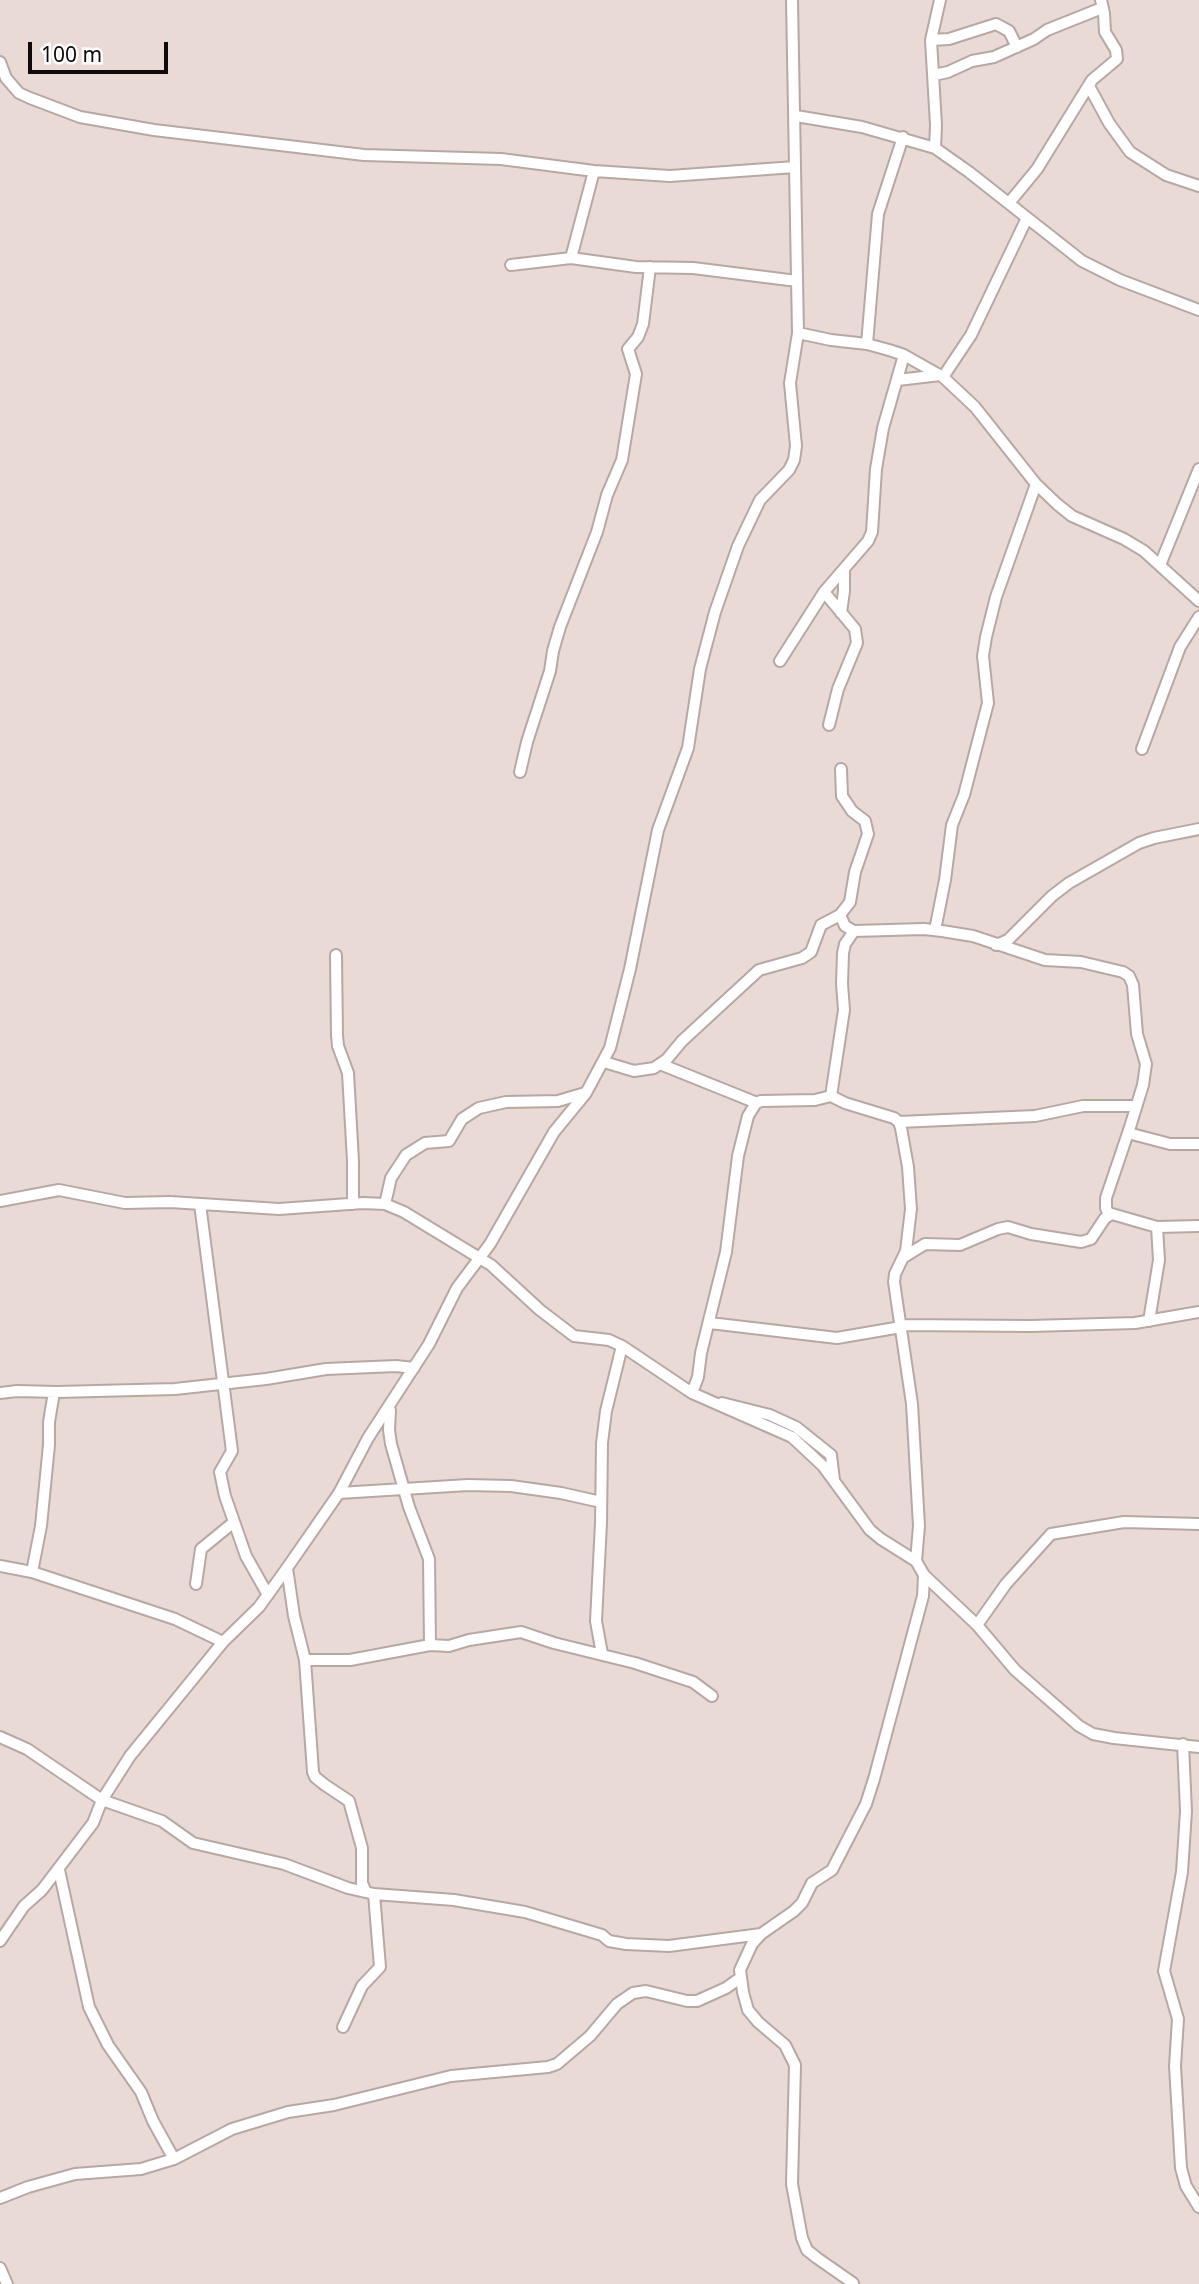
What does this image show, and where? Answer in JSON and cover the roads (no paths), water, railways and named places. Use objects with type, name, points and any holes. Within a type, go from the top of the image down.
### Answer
[{"type":"street","points":[[0,1941],[24,1906],[59,1870],[93,1823],[102,1800],[130,1756],[223,1642],[268,1595],[288,1569],[339,1493],[368,1438],[414,1368],[467,1271],[480,1258],[554,1132],[586,1093],[610,1048],[631,969],[658,830],[688,748],[700,669],[715,611],[738,546],[760,500],[789,470],[794,460],[796,446],[790,383],[798,333],[792,0]]},
{"type":"street","points":[[935,148],[931,40],[940,0]]},
{"type":"street","points":[[934,75],[972,61],[994,57],[1102,4],[1105,32],[1116,50],[1117,59],[1089,86],[1037,169],[1009,203]]},
{"type":"street","points":[[931,40],[949,39],[996,24],[1009,31],[1017,47]]},
{"type":"street","points":[[0,62],[6,78],[19,93],[30,98],[80,117],[154,130],[352,154],[501,159],[594,171],[670,176],[795,167]]},
{"type":"street","points":[[1089,86],[1109,123],[1130,152],[1166,176],[1199,186]]},
{"type":"street","points":[[796,116],[862,127],[935,148],[1082,261],[1101,272],[1199,310]]},
{"type":"street","points":[[867,344],[878,214],[903,137]]},
{"type":"street","points":[[571,258],[594,171]]},
{"type":"street","points":[[898,380],[942,376],[971,335],[1027,218]]},
{"type":"street","points":[[511,265],[571,258],[650,267],[693,268],[797,281]]},
{"type":"street","points":[[520,772],[560,627],[622,460],[636,374],[628,349],[638,337],[643,324],[650,267]]},
{"type":"street","points":[[798,333],[867,344],[904,355],[942,376],[983,416],[1036,484],[1072,516],[1144,551],[1199,601]]},
{"type":"street","points":[[780,661],[824,592],[864,549],[872,532],[876,468],[888,408],[904,355]]},
{"type":"street","points":[[1160,565],[1199,469]]},
{"type":"street","points":[[935,930],[952,825],[964,795],[988,703],[983,656],[986,637],[996,597],[1036,484]]},
{"type":"street","points":[[841,613],[844,570]]},
{"type":"street","points":[[824,592],[855,629],[857,643],[838,689],[829,725]]},
{"type":"street","points":[[1142,748],[1180,647],[1199,617]]},
{"type":"street","points":[[604,1062],[634,1071],[646,1071],[660,1064],[759,970],[802,958],[811,952],[821,925],[840,915],[850,902],[855,872],[868,829],[865,821],[852,811],[842,796],[841,769]]},
{"type":"street","points":[[996,945],[1008,940],[1052,896],[1069,883],[1139,843],[1199,829]]},
{"type":"street","points":[[840,915],[845,926],[854,931],[935,930],[973,936],[1045,960],[1081,962],[1123,972],[1129,976],[1133,985],[1137,1034],[1146,1064],[1143,1085],[1106,1198],[1109,1215]]},
{"type":"street","points":[[831,1096],[844,1010],[843,953],[845,944],[854,931]]},
{"type":"street","points":[[336,955],[338,1046],[346,1066],[350,1093],[353,1204]]},
{"type":"street","points":[[660,1064],[757,1103],[773,1100],[815,1100],[831,1096],[900,1122],[1035,1116],[1083,1106],[1135,1106]]},
{"type":"street","points":[[385,1204],[391,1178],[405,1156],[425,1143],[449,1141],[462,1119],[479,1108],[506,1102],[558,1101],[586,1093]]},
{"type":"street","points":[[692,1393],[726,1252],[738,1156],[748,1116],[757,1103]]},
{"type":"street","points":[[900,1122],[911,1194],[904,1256],[894,1277],[912,1405],[919,1526],[916,1561]]},
{"type":"street","points":[[1128,1133],[1170,1144],[1199,1144]]},
{"type":"street","points":[[0,1201],[59,1190],[125,1203],[170,1202],[279,1209],[385,1204],[404,1212],[480,1258],[574,1336],[609,1340],[622,1346],[692,1393],[792,1437],[817,1460],[870,1530],[916,1561],[924,1575],[977,1625],[1014,1670],[1086,1730],[1124,1740],[1199,1746]]},
{"type":"street","points":[[200,1204],[232,1451],[220,1470],[225,1496],[251,1568],[268,1595]]},
{"type":"street","points":[[904,1256],[925,1244],[960,1245],[1008,1227],[1031,1234],[1081,1242],[1091,1240],[1109,1215]]},
{"type":"street","points":[[1109,1215],[1157,1227],[1199,1226]]},
{"type":"street","points":[[1149,1321],[1159,1260],[1157,1227]]},
{"type":"street","points":[[709,1322],[838,1338],[900,1326],[1083,1325],[1149,1321],[1199,1312]]},
{"type":"street","points":[[602,1654],[596,1621],[605,1420],[622,1346]]},
{"type":"street","points":[[0,1393],[175,1389],[326,1369],[396,1366],[414,1368]]},
{"type":"street","points":[[33,1572],[41,1526],[54,1392]]},
{"type":"street","points":[[390,1408],[389,1430],[403,1488],[429,1559],[430,1645]]},
{"type":"street","points":[[339,1493],[468,1485],[524,1487],[601,1502]]},
{"type":"street","points":[[196,1584],[201,1549],[234,1522]]},
{"type":"street","points":[[977,1625],[1006,1584],[1051,1534],[1124,1522],[1199,1524]]},
{"type":"street","points":[[0,1566],[33,1572],[175,1619],[223,1642]]},
{"type":"street","points":[[288,1569],[304,1660],[313,1772],[315,1777],[349,1801],[362,1848],[362,1883],[370,1893],[380,1967],[362,1986],[343,2027]]},
{"type":"street","points":[[853,2283],[807,2250],[802,2238],[792,2184],[795,2065],[785,2045],[748,2010],[740,1978],[742,1962],[752,1944],[761,1934],[794,1911],[812,1883],[832,1870],[866,1804],[914,1633],[925,1584],[924,1575]]},
{"type":"street","points":[[304,1660],[350,1660],[430,1645],[449,1646],[521,1632],[693,1682],[712,1696]]},
{"type":"street","points":[[0,1737],[27,1749],[102,1800],[162,1821],[192,1843],[284,1864],[337,1885],[370,1893],[454,1900],[525,1912],[619,1943],[669,1946],[761,1934]]},
{"type":"street","points":[[1183,1744],[1186,1811],[1182,1872],[1164,1971],[1178,2019],[1175,2066],[1181,2168],[1186,2186],[1199,2207]]},
{"type":"street","points":[[59,1870],[89,2007],[108,2045],[141,2092],[174,2159]]},
{"type":"street","points":[[0,2198],[75,2174],[125,2172],[174,2159],[232,2129],[288,2112],[355,2101],[451,2076],[548,2067],[557,2064],[590,2036],[617,2004],[633,1993],[646,1991],[697,2001],[726,1988],[740,1978]]},
{"type":"street","points":[[0,2268],[7,2284]]}]
